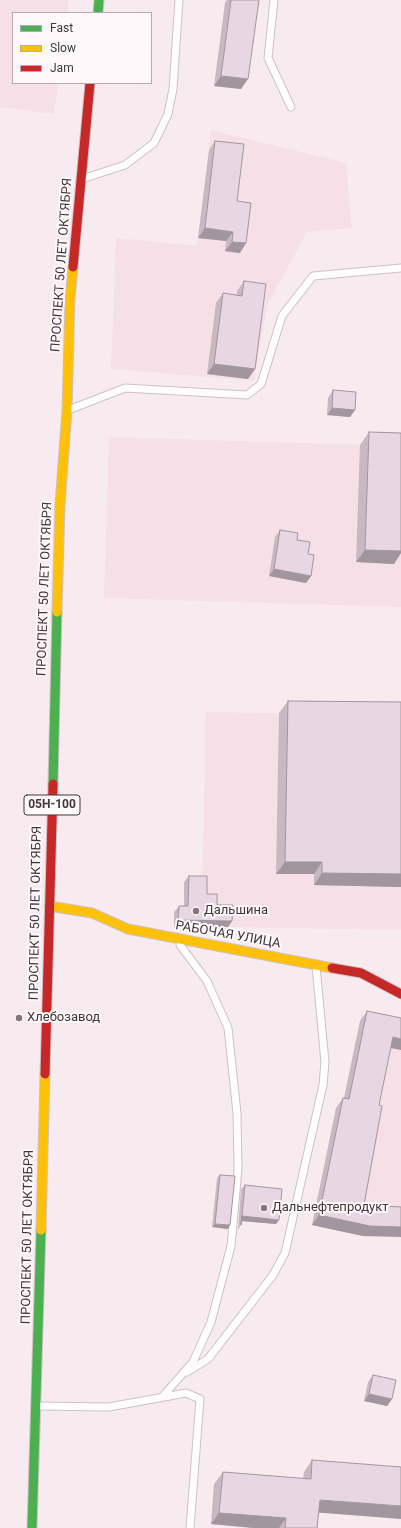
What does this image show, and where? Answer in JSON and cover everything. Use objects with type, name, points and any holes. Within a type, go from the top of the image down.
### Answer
[{"type":"main road","points":[[98,12],[99,0]]},
{"type":"main road","name":"ПРОСПЕКТ 50 ЛЕТ ОКТЯБРЯ","points":[[32,1528],[37,1406],[60,505],[67,410],[70,300],[90,84]]},
{"type":"main road","name":"РАБОЧАЯ УЛИЦА","points":[[49,906],[92,913],[128,928],[175,939],[361,972],[401,994]]},
{"type":"lane","points":[[81,179],[126,165],[154,144],[168,114],[173,89],[179,0]]},
{"type":"lane","points":[[274,0],[268,58],[291,107]]},
{"type":"lane","points":[[67,410],[125,388],[246,395],[261,384],[282,316],[313,276],[401,268]]},
{"type":"lane","points":[[163,1396],[193,1362],[211,1322],[231,1246],[238,1169],[238,1113],[228,1028],[208,981],[175,939]]},
{"type":"lane","points":[[179,1377],[208,1359],[273,1275],[286,1253],[323,1085],[324,1070],[316,964]]},
{"type":"lane","points":[[37,1406],[109,1407],[186,1392],[200,1399],[190,1528]]},
{"type":"shaded area","points":[[0,0],[69,0],[67,12],[12,12],[12,84],[58,84],[54,114],[0,107]]},
{"type":"shaded area","points":[[211,130],[346,163],[352,228],[307,232],[267,306],[254,381],[111,369],[116,238],[197,246]]},
{"type":"shaded area","points":[[109,437],[401,446],[401,607],[104,598]]},
{"type":"shaded area","points":[[206,712],[401,715],[401,930],[228,927],[228,912],[202,900]]},
{"type":"shaded area","points":[[361,1014],[401,1022],[401,1238],[363,1236],[312,1225],[336,1108],[342,1109]]},
{"type":"building","points":[[231,0],[259,0],[248,79],[221,76]]},
{"type":"building","points":[[215,141],[244,144],[237,201],[251,203],[246,243],[232,242],[233,232],[205,228]]},
{"type":"building","points":[[244,281],[266,284],[255,369],[214,364],[223,293],[242,296]]},
{"type":"building","points":[[333,390],[356,392],[355,410],[332,408]]},
{"type":"building","points":[[369,432],[401,433],[401,551],[365,550]]},
{"type":"building","points":[[280,530],[298,533],[297,540],[310,542],[308,554],[314,555],[311,576],[274,569]]},
{"type":"building","points":[[288,701],[401,702],[401,874],[322,873],[322,862],[285,862]]},
{"type":"building","points":[[189,876],[207,876],[207,894],[217,894],[217,905],[233,905],[232,921],[178,920],[179,906],[188,906]]},
{"type":"building","points":[[367,1011],[401,1018],[401,1039],[393,1037],[379,1105],[382,1106],[364,1205],[401,1207],[401,1227],[370,1226],[319,1215],[343,1098],[349,1099]]},
{"type":"building","points":[[220,1175],[235,1176],[230,1225],[215,1224]]},
{"type":"building","points":[[245,1185],[282,1189],[279,1220],[242,1216],[241,1225]]},
{"type":"building","points":[[373,1375],[396,1380],[392,1399],[369,1394]]},
{"type":"building","points":[[312,1460],[401,1467],[401,1506],[320,1500],[317,1528],[285,1528],[286,1518],[219,1513],[223,1472],[311,1479]]},
{"type":"traffic: fast","points":[[98,12],[99,0]]},
{"type":"traffic: fast","points":[[53,784],[57,612]]},
{"type":"traffic: fast","points":[[32,1528],[41,1230]]},
{"type":"traffic: slow","points":[[57,612],[60,505],[67,410],[70,300],[73,267]]},
{"type":"traffic: slow","points":[[49,906],[92,913],[128,929],[332,968]]},
{"type":"traffic: slow","points":[[41,1230],[45,1074]]},
{"type":"traffic: jam","points":[[73,267],[90,84]]},
{"type":"traffic: jam","points":[[45,1074],[53,784]]},
{"type":"traffic: jam","points":[[332,968],[361,973],[401,994]]},
{"type":"place","name":"Дальшина","points":[[196,911]]},
{"type":"place","name":"Хлебозавод","points":[[19,1018]]},
{"type":"place","name":"Дальнефтепродукт","points":[[264,1208]]}]
